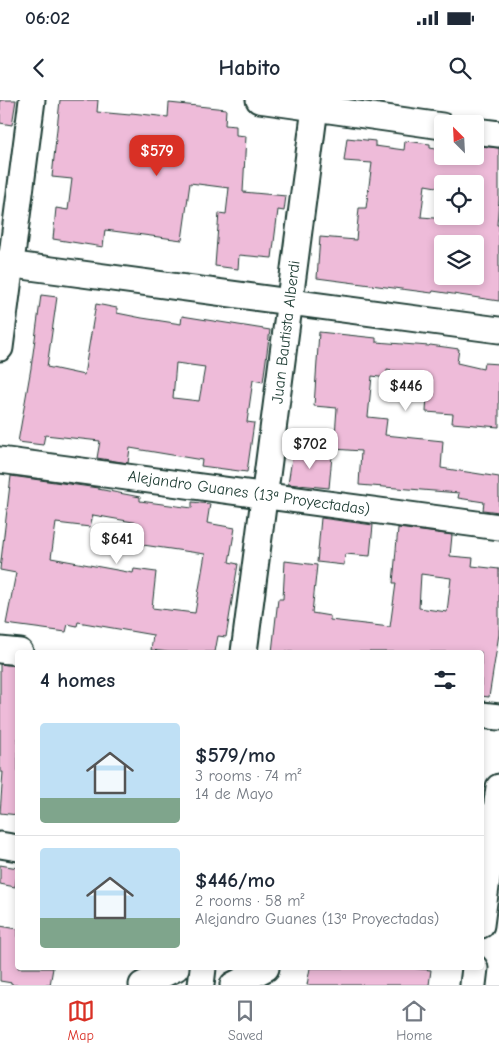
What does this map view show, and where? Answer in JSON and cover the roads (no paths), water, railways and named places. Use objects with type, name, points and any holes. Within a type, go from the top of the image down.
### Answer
[{"type":"street","points":[[0,348],[5,264],[32,100]]},
{"type":"street","points":[[259,100],[316,104],[434,125]]},
{"type":"street","name":"Juan Bautista Alberdi","points":[[244,650],[316,104]]},
{"type":"street","points":[[484,132],[499,134]]},
{"type":"street","points":[[5,264],[499,330]]},
{"type":"street","name":"Alejandro Guanes (13ª Proyectadas)","points":[[0,460],[499,527]]},
{"type":"street","points":[[0,650],[15,652]]},
{"type":"street","points":[[484,715],[499,717]]},
{"type":"street","points":[[486,915],[494,798]]},
{"type":"street","points":[[0,845],[15,848]]},
{"type":"street","points":[[142,985],[172,970]]},
{"type":"street","points":[[200,985],[203,970]]},
{"type":"street","points":[[233,985],[262,970]]},
{"type":"street","points":[[473,985],[476,970]]}]
